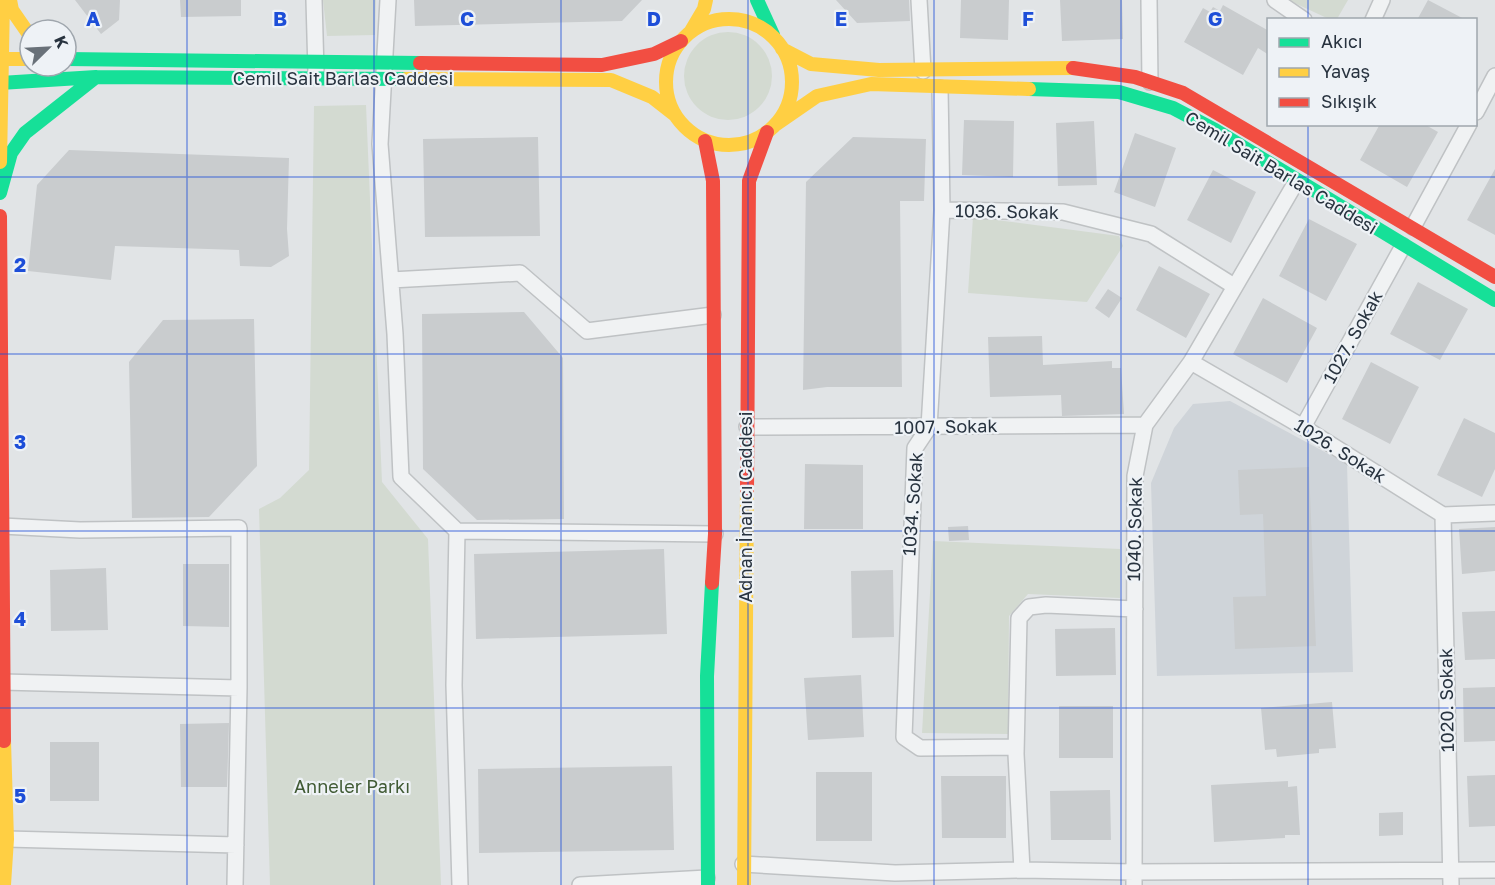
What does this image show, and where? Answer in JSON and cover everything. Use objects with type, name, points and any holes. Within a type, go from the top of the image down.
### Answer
[{"type":"street","points":[[0,162],[3,0]]},
{"type":"street","points":[[10,0],[12,10],[18,19]]},
{"type":"street","points":[[314,0],[316,81]]},
{"type":"street","points":[[388,0],[380,144],[391,280],[401,477],[457,531],[715,534]]},
{"type":"street","points":[[706,0],[704,9],[673,52],[666,77],[666,91],[675,116],[693,134],[705,141],[724,145],[744,144],[771,129],[784,113],[792,87],[790,68],[757,0]]},
{"type":"street","points":[[919,0],[923,72]]},
{"type":"street","points":[[1149,0],[1150,82]]},
{"type":"street","points":[[1275,0],[1301,18]]},
{"type":"street","points":[[1374,18],[1382,0]]},
{"type":"street","points":[[685,37],[714,21],[734,20],[753,24],[778,44]]},
{"type":"street","name":"Cemil Sait Barlas Caddesi","points":[[1,83],[96,77],[316,81],[385,71],[602,65],[654,54],[685,37]]},
{"type":"street","name":"Cemil Sait Barlas Caddesi","points":[[778,44],[811,64],[923,72],[1085,68],[1150,82],[1183,93],[1495,277]]},
{"type":"street","points":[[1,59],[18,58]]},
{"type":"street","name":"Cemil Sait Barlas Caddesi","points":[[78,58],[315,63],[385,71],[611,80],[652,98],[675,116]]},
{"type":"street","points":[[1477,110],[1495,76]]},
{"type":"street","points":[[0,193],[11,153],[25,133],[96,77]]},
{"type":"street","name":"Cemil Sait Barlas Caddesi","points":[[771,129],[817,96],[871,84],[1119,93],[1173,108],[1215,130],[1296,182],[1495,300]]},
{"type":"street","name":"1034. Sokak","points":[[940,88],[942,210],[929,427],[915,448],[904,737],[920,748],[1016,747]]},
{"type":"street","points":[[1413,227],[1467,126]]},
{"type":"street","name":"Adnan İnanıcı Caddesi","points":[[744,885],[749,181],[771,129]]},
{"type":"street","name":"Adnan İnanıcı Caddesi","points":[[705,141],[713,181],[715,534],[707,676],[707,882]]},
{"type":"street","name":"1040. Sokak","points":[[1134,878],[1135,476],[1145,425],[1191,362],[1296,182]]},
{"type":"street","name":"1036. Sokak","points":[[942,210],[1063,212],[1124,227],[1150,234],[1234,286]]},
{"type":"street","points":[[0,216],[2,682],[7,839],[4,885]]},
{"type":"street","name":"1027. Sokak","points":[[1303,427],[1403,246]]},
{"type":"street","points":[[391,280],[519,273],[587,331],[713,315]]},
{"type":"street","name":"1026. Sokak","points":[[1191,362],[1303,427],[1443,515]]},
{"type":"street","name":"1007. Sokak","points":[[747,427],[1145,425]]},
{"type":"street","points":[[1443,515],[1495,513]]},
{"type":"street","name":"1020. Sokak","points":[[1443,515],[1451,878]]},
{"type":"street","points":[[2,526],[80,530],[239,528],[235,885]]},
{"type":"street","points":[[457,531],[454,685],[460,885]]},
{"type":"street","points":[[1022,870],[1016,747],[1019,618],[1029,607],[1046,605],[1135,609]]},
{"type":"street","points":[[2,682],[239,688]]},
{"type":"street","points":[[7,839],[236,845]]},
{"type":"street","points":[[743,864],[895,879],[1022,870],[1134,878],[1451,878],[1495,870]]},
{"type":"street","points":[[580,885],[707,882]]},
{"type":"shaded area","points":[[1230,401],[1347,464],[1353,672],[1157,676],[1151,483],[1174,428],[1193,404]]},
{"type":"green space","points":[[323,0],[376,0],[375,35],[327,36]]},
{"type":"green space","points":[[1288,0],[1348,0],[1338,18],[1327,18]]},
{"type":"green space","points":[[719,32],[737,32],[753,39],[765,51],[772,67],[772,85],[765,101],[753,113],[737,120],[719,120],[703,113],[691,101],[684,85],[684,67],[691,51],[703,39]]},
{"type":"green space","name":"Anneler Parkı","points":[[366,105],[382,482],[428,539],[441,885],[270,885],[259,509],[280,498],[309,470],[314,106]]},
{"type":"green space","points":[[973,217],[1119,236],[1123,246],[1087,302],[968,293]]},
{"type":"green space","points":[[933,541],[1120,549],[1120,598],[1028,594],[1009,616],[1008,734],[922,733]]},
{"type":"building","points":[[75,0],[120,0],[119,20],[101,34]]},
{"type":"building","points":[[180,0],[241,0],[241,16],[181,17]]},
{"type":"building","points":[[414,0],[642,0],[622,21],[415,26]]},
{"type":"building","points":[[836,0],[909,0],[910,21],[857,23]]},
{"type":"building","points":[[961,0],[1009,0],[1008,40],[960,38]]},
{"type":"building","points":[[1060,0],[1122,0],[1123,39],[1062,41]]},
{"type":"building","points":[[1428,0],[1462,18],[1418,18]]},
{"type":"building","points":[[1223,5],[1267,30],[1267,54],[1258,48],[1243,75],[1184,42],[1203,8],[1210,12],[1213,7],[1220,11]]},
{"type":"building","points":[[964,120],[1014,121],[1013,177],[962,175]]},
{"type":"building","points":[[1094,121],[1097,185],[1058,186],[1056,123]]},
{"type":"building","points":[[1379,126],[1428,126],[1438,132],[1407,187],[1360,160]]},
{"type":"building","points":[[1135,133],[1176,148],[1155,207],[1114,192]]},
{"type":"building","points":[[538,137],[540,236],[425,237],[423,139]]},
{"type":"building","points":[[853,137],[926,139],[924,201],[900,201],[902,387],[827,387],[803,390],[806,182]]},
{"type":"building","points":[[69,150],[289,158],[287,229],[289,256],[271,267],[240,266],[239,250],[115,246],[111,280],[28,271],[37,185]]},
{"type":"building","points":[[1495,169],[1495,235],[1467,220]]},
{"type":"building","points":[[1213,170],[1256,192],[1231,243],[1187,220]]},
{"type":"building","points":[[1309,219],[1357,244],[1326,301],[1279,276]]},
{"type":"building","points":[[1159,266],[1210,294],[1186,338],[1136,310]]},
{"type":"building","points":[[1418,282],[1468,309],[1440,360],[1390,334]]},
{"type":"building","points":[[1108,289],[1122,298],[1109,318],[1095,308]]},
{"type":"building","points":[[1263,298],[1317,328],[1287,383],[1233,354]]},
{"type":"building","points":[[524,312],[563,358],[564,519],[477,520],[423,469],[422,314]]},
{"type":"building","points":[[254,319],[257,466],[209,517],[132,518],[129,362],[163,320]]},
{"type":"building","points":[[1042,336],[1043,365],[1112,361],[1112,368],[1121,368],[1124,414],[1062,416],[1061,395],[990,397],[988,337]]},
{"type":"building","points":[[1371,362],[1419,387],[1390,444],[1342,419]]},
{"type":"building","points":[[1464,418],[1495,433],[1495,469],[1482,497],[1437,475]]},
{"type":"building","points":[[805,464],[863,465],[863,529],[804,529]]},
{"type":"building","points":[[1309,467],[1316,646],[1235,649],[1233,597],[1266,596],[1263,514],[1240,515],[1238,470]]},
{"type":"building","points":[[968,526],[969,540],[949,541],[948,527]]},
{"type":"building","points":[[1495,527],[1495,571],[1462,574],[1459,529]]},
{"type":"building","points":[[664,549],[667,634],[476,639],[474,554]]},
{"type":"building","points":[[183,564],[229,564],[229,627],[183,626]]},
{"type":"building","points":[[106,568],[108,630],[51,631],[50,570]]},
{"type":"building","points":[[893,570],[894,637],[852,638],[851,571]]},
{"type":"building","points":[[1495,611],[1495,659],[1465,660],[1462,612]]},
{"type":"building","points":[[1115,628],[1116,675],[1056,676],[1055,629]]},
{"type":"building","points":[[861,675],[864,737],[808,740],[804,678]]},
{"type":"building","points":[[1495,687],[1495,741],[1464,742],[1463,688]]},
{"type":"building","points":[[1332,702],[1336,748],[1319,749],[1319,753],[1277,757],[1276,749],[1265,750],[1261,708]]},
{"type":"building","points":[[1059,706],[1113,706],[1113,758],[1059,758]]},
{"type":"building","points":[[229,723],[227,787],[181,787],[180,724]]},
{"type":"building","points":[[50,742],[99,742],[99,801],[50,801]]},
{"type":"building","points":[[672,766],[674,850],[479,853],[478,769]]},
{"type":"building","points":[[816,772],[872,772],[872,841],[816,841]]},
{"type":"building","points":[[1495,775],[1495,826],[1469,827],[1467,776]]},
{"type":"building","points":[[941,776],[1006,776],[1006,838],[942,838]]},
{"type":"building","points":[[1288,781],[1288,787],[1297,786],[1300,835],[1214,842],[1211,785]]},
{"type":"building","points":[[1110,790],[1111,840],[1051,840],[1050,791]]},
{"type":"building","points":[[1403,812],[1403,835],[1379,836],[1379,813]]},
{"type":"traffic: fast","points":[[757,0],[773,35]]},
{"type":"traffic: fast","points":[[78,59],[420,63]]},
{"type":"traffic: fast","points":[[0,83],[96,77],[406,79]]},
{"type":"traffic: fast","points":[[0,193],[11,153],[25,133],[96,77]]},
{"type":"traffic: fast","points":[[1029,89],[1119,92],[1173,108],[1215,130],[1495,300]]},
{"type":"traffic: fast","points":[[708,885],[707,676],[712,583]]},
{"type":"traffic: slow","points":[[0,162],[3,0]]},
{"type":"traffic: slow","points":[[10,0],[12,10],[18,19]]},
{"type":"traffic: slow","points":[[691,31],[704,9],[706,0]]},
{"type":"traffic: slow","points":[[729,19],[753,24],[774,37],[787,58],[792,82],[787,106],[774,127],[753,140],[729,145],[705,140],[684,127],[671,106],[666,82],[671,58],[684,37],[705,24],[729,19]]},
{"type":"traffic: slow","points":[[782,49],[811,64],[879,70],[1073,68]]},
{"type":"traffic: slow","points":[[0,59],[18,59]]},
{"type":"traffic: slow","points":[[406,79],[611,80],[652,97],[675,115]]},
{"type":"traffic: slow","points":[[775,125],[817,96],[871,84],[1029,89]]},
{"type":"traffic: slow","points":[[744,885],[747,491]]},
{"type":"traffic: slow","points":[[4,741],[7,839],[4,885]]},
{"type":"traffic: jam","points":[[420,63],[602,65],[654,54],[681,41]]},
{"type":"traffic: jam","points":[[1073,68],[1135,77],[1183,93],[1495,277]]},
{"type":"traffic: jam","points":[[747,491],[749,181],[767,132]]},
{"type":"traffic: jam","points":[[705,141],[713,181],[715,534],[712,583]]},
{"type":"traffic: jam","points":[[0,216],[4,741]]}]
